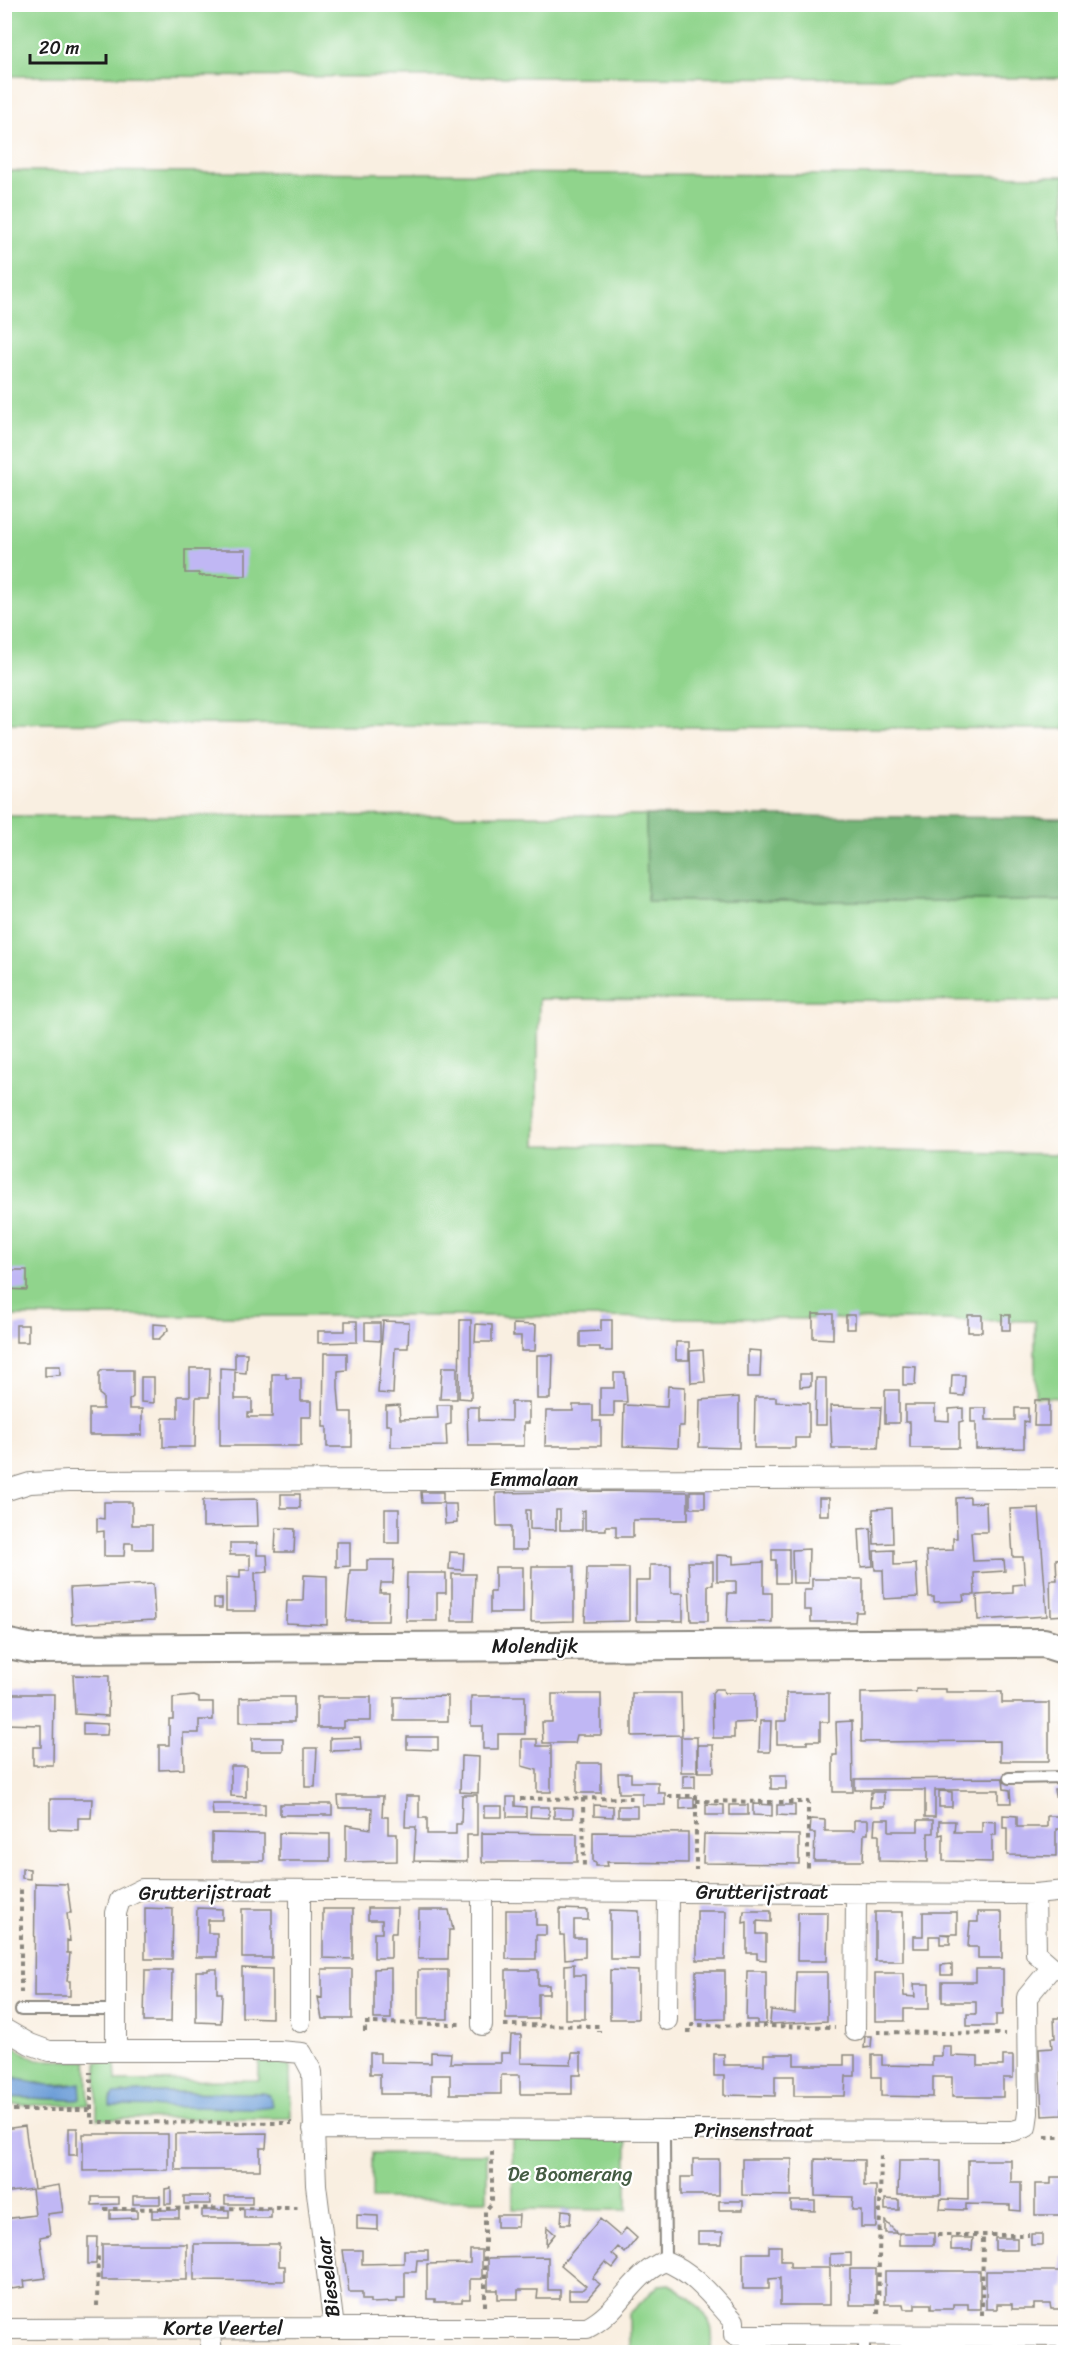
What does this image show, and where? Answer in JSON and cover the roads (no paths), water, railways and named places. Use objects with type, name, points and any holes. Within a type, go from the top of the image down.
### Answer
[{"type":"street","name":"Emmalaan","points":[[4,1491],[30,1483],[69,1481],[1065,1478]]},
{"type":"street","name":"Molendijk","points":[[4,1642],[33,1649],[1044,1643],[1065,1650]]},
{"type":"street","name":"Grutterijstraat","points":[[116,2051],[116,1913],[120,1900],[142,1889],[1035,1894],[1065,1891]]},
{"type":"street","name":"Grutterijstraat","points":[[300,1890],[300,2022]]},
{"type":"street","points":[[482,1891],[482,2025]]},
{"type":"street","name":"Grutterijstraat","points":[[667,2020],[668,1892]]},
{"type":"street","name":"Grutterijstraat","points":[[855,2031],[856,1893]]},
{"type":"street","points":[[1035,1894],[1035,1953],[1059,1969]]},
{"type":"street","name":"Prinsenstraat","points":[[313,2128],[1012,2131],[1026,2127],[1027,1997],[1059,1969]]},
{"type":"street","points":[[4,2029],[30,2044],[49,2051],[116,2051]]},
{"type":"street","name":"Bieselaar","points":[[116,2051],[302,2053],[312,2072],[313,2128],[319,2208],[334,2328],[587,2328],[602,2321],[648,2268],[665,2261]]},
{"type":"street","points":[[665,2261],[684,2268],[734,2321],[734,2344],[981,2336],[1065,2336]]},
{"type":"street","points":[[209,2328],[212,2352]]},
{"type":"street","name":"Korte Veertel","points":[[4,2329],[334,2328]]},
{"type":"lane","points":[[1009,1778],[1065,1777]]},
{"type":"lane","points":[[21,2010],[116,2010]]},
{"type":"lane","points":[[664,2139],[665,2261]]},
{"type":"water","points":[[5,2075],[51,2085],[80,2083],[81,2098],[76,2100],[5,2097]]},
{"type":"water","points":[[142,2092],[264,2093],[270,2095],[272,2106],[254,2108],[110,2106],[110,2100],[114,2094]]},
{"type":"park label","name":"De Boomerang","points":[[570,2174]]}]
